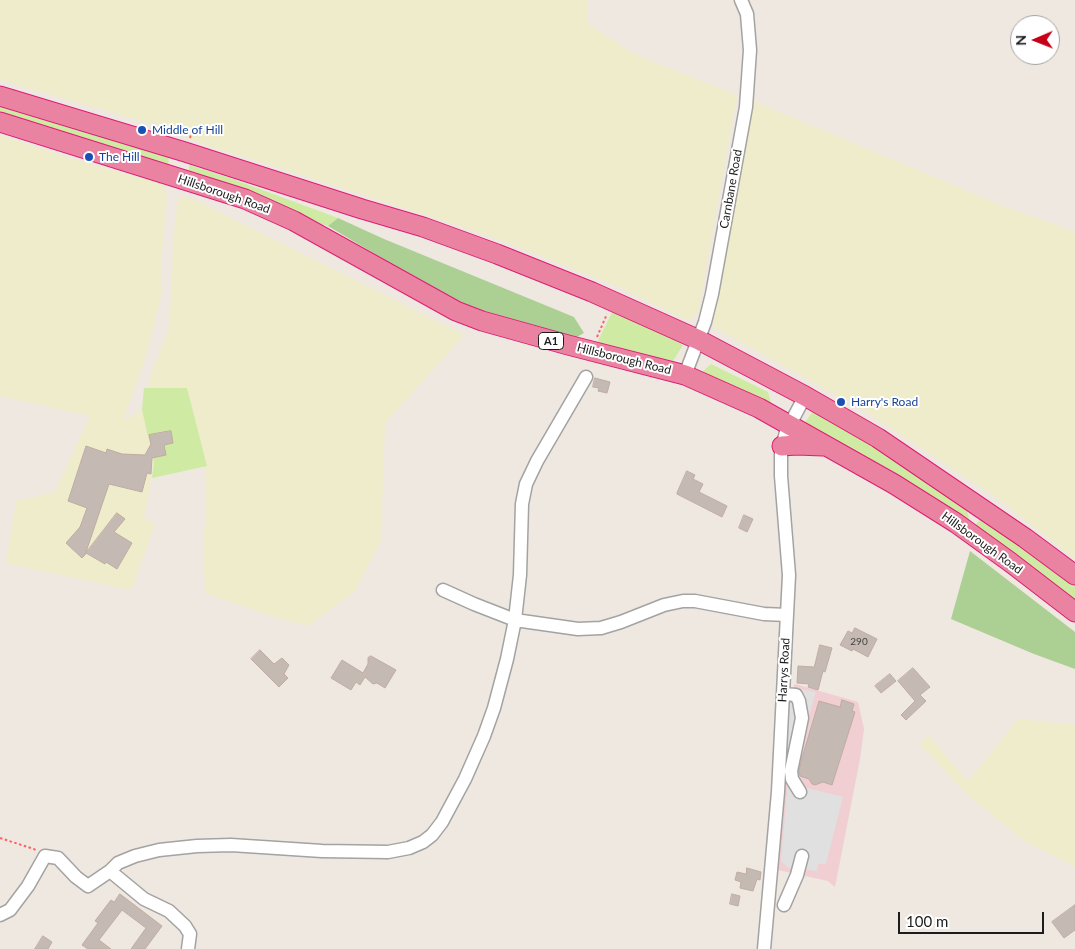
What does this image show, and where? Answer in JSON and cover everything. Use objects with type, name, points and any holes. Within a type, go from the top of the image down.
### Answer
[{"type":"highway","points":[[0,96],[423,227],[546,273],[699,340],[805,396],[878,438],[1025,538],[1075,575]]},
{"type":"highway","name":"Hillsborough Road","points":[[0,122],[245,199],[294,221],[456,311],[482,321],[685,375],[759,408],[894,484],[956,523],[1075,612]]},
{"type":"highway","points":[[782,446],[826,446]]},
{"type":"street","name":"Carnbane Road","points":[[685,375],[705,322],[712,294],[746,107],[750,50],[747,14],[741,0]]},
{"type":"street","points":[[0,915],[10,910],[28,886],[45,856],[58,858],[88,886],[118,863],[135,856],[159,850],[197,846],[231,846],[322,851],[388,852],[409,848],[423,842],[432,835],[442,822],[465,779],[484,736],[501,684],[516,620],[520,575],[522,504],[526,484],[537,461],[586,378]]},
{"type":"street","name":"Harrys Road","points":[[764,949],[778,792],[787,615],[788,575],[780,452],[786,432],[805,396]]},
{"type":"street","points":[[443,590],[516,620],[578,629],[601,628],[664,605],[683,601],[764,614],[787,615]]},
{"type":"street","points":[[778,792],[795,790],[800,792],[792,779],[792,771],[802,718],[796,695],[783,694]]},
{"type":"street","points":[[784,905],[797,875],[802,856]]},
{"type":"street","points":[[110,871],[144,899],[169,910],[185,926],[190,934],[188,949]]},
{"type":"path","points":[[591,351],[613,302]]},
{"type":"path","points":[[0,838],[34,849],[45,856]]},
{"type":"shaded area","points":[[0,0],[588,0],[587,23],[634,54],[737,95],[698,313],[688,321],[619,287],[487,235],[205,145],[166,128],[0,80]]},
{"type":"shaded area","points":[[751,100],[1003,206],[1075,232],[1075,353],[1067,353],[1075,354],[1075,559],[997,498],[863,410],[714,327],[714,309]]},
{"type":"shaded area","points":[[0,135],[76,160],[163,184],[167,196],[161,266],[161,297],[145,359],[123,421],[142,410],[154,462],[144,518],[155,524],[131,590],[6,563],[16,501],[55,492],[90,416],[0,396]]},
{"type":"shaded area","points":[[189,197],[464,335],[385,423],[381,540],[355,591],[308,626],[271,616],[205,593],[203,535],[205,528],[206,463],[187,388],[149,388],[149,380],[169,329],[173,241],[178,198]]},
{"type":"shaded area","points":[[795,684],[858,702],[864,729],[835,887],[828,881],[778,870],[787,702]]},
{"type":"shaded area","points":[[802,689],[816,692],[793,771],[794,776],[807,788],[843,797],[826,864],[818,864],[817,871],[788,868],[781,861],[787,791],[789,706]]},
{"type":"shaded area","points":[[1018,719],[1075,725],[1075,867],[1023,840],[971,798],[919,744],[928,735],[968,781]]},
{"type":"green space","points":[[0,104],[169,157],[168,167],[0,115]]},
{"type":"green space","points":[[189,165],[338,218],[328,226],[317,223],[245,191],[189,172]]},
{"type":"green space","points":[[338,218],[384,239],[574,317],[584,333],[570,341],[484,315],[412,276],[328,226]]},
{"type":"green space","points":[[614,308],[683,345],[670,366],[596,345]]},
{"type":"green space","points":[[711,364],[768,392],[771,403],[701,373]]},
{"type":"green space","points":[[144,388],[187,388],[207,466],[152,478],[154,462],[142,410]]},
{"type":"green space","points":[[813,411],[884,452],[967,510],[969,518],[966,523],[804,424]]},
{"type":"green space","points":[[982,516],[1075,584],[1075,604],[975,526]]},
{"type":"green space","points":[[970,551],[1075,632],[1075,669],[951,619]]},
{"type":"building","points":[[595,378],[610,382],[607,393],[598,391],[599,388],[593,387]]},
{"type":"building","points":[[171,431],[173,443],[164,445],[166,455],[152,458],[151,474],[147,473],[142,492],[109,484],[85,555],[82,558],[66,543],[80,527],[87,508],[68,501],[86,446],[106,453],[107,449],[122,454],[145,455],[151,444],[149,435]]},
{"type":"building","points":[[687,471],[695,475],[693,479],[703,484],[699,492],[727,506],[722,517],[677,494]]},
{"type":"building","points":[[117,513],[125,519],[114,532],[132,543],[117,569],[86,553]]},
{"type":"building","points":[[744,515],[753,519],[747,532],[739,528]]},
{"type":"building","points":[[855,628],[877,639],[868,657],[840,645],[848,631],[852,633]]},
{"type":"building","points":[[820,645],[832,648],[818,690],[808,687],[809,684],[797,683],[798,666],[814,667]]},
{"type":"building","points":[[260,650],[274,664],[282,658],[289,665],[284,674],[288,678],[279,687],[251,659]]},
{"type":"building","points":[[371,656],[396,670],[385,688],[377,683],[373,684],[365,677],[360,685],[356,682],[351,690],[331,678],[342,660],[363,673],[368,664],[368,658]]},
{"type":"building","points":[[913,668],[930,687],[920,695],[926,701],[906,720],[901,715],[915,701],[898,681]]},
{"type":"building","points":[[890,674],[896,681],[881,693],[875,686]]},
{"type":"building","points":[[842,700],[854,704],[852,711],[855,712],[832,785],[823,782],[815,785],[812,784],[809,779],[800,776],[799,771],[819,701],[840,707]]},
{"type":"building","points":[[747,868],[761,872],[760,880],[757,879],[753,891],[740,888],[741,882],[735,880],[737,872],[746,874]]},
{"type":"building","points":[[120,894],[162,926],[145,949],[131,949],[146,928],[122,910],[99,940],[111,949],[88,949],[82,945],[98,923],[95,921],[111,900],[114,902]]},
{"type":"building","points":[[732,894],[740,896],[738,906],[730,904]]},
{"type":"building","points":[[1075,905],[1075,930],[1064,938],[1052,922]]},
{"type":"building","points":[[43,936],[52,942],[48,949],[35,949]]},
{"type":"place","name":"Middle of Hill","points":[[142,130]]},
{"type":"place","name":"The Hill","points":[[89,157]]},
{"type":"place","name":"Harry's Road","points":[[841,402]]}]
